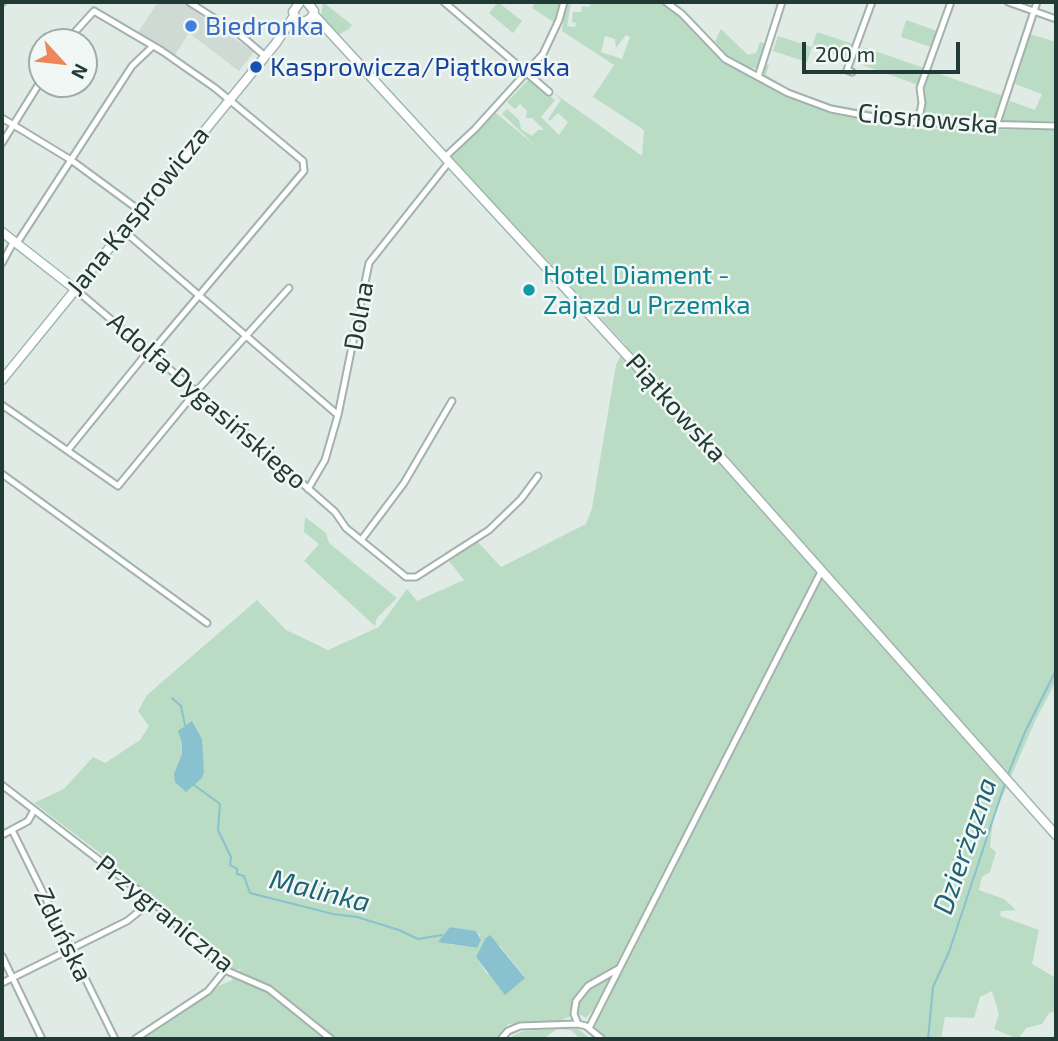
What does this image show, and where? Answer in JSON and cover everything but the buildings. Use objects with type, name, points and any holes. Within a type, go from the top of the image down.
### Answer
[{"type":"main road","name":"Jana Kasprowicza","points":[[2,380],[303,8]]},
{"type":"main road","name":"Piątkowska","points":[[303,8],[447,160],[822,570],[1056,835]]},
{"type":"main road","name":"Adolfa Dygasińskiego","points":[[2,232],[75,289]]},
{"type":"street","points":[[189,2],[239,34],[265,56]]},
{"type":"street","points":[[444,2],[549,92]]},
{"type":"street","name":"Dolna","points":[[308,489],[325,460],[338,415],[369,262],[447,160],[543,54],[554,35],[564,2]]},
{"type":"street","name":"Ciosnowska","points":[[666,2],[725,59],[788,93],[831,109],[918,123],[1056,126]]},
{"type":"street","points":[[677,10],[680,2]]},
{"type":"street","points":[[758,77],[782,2]]},
{"type":"street","points":[[852,72],[847,70],[872,2]]},
{"type":"street","points":[[918,123],[922,103],[920,88],[951,2]]},
{"type":"street","points":[[1008,2],[1056,19]]},
{"type":"street","points":[[996,126],[1037,2]]},
{"type":"street","points":[[68,450],[146,354],[150,353],[200,296],[304,171],[303,162],[229,100],[153,46],[94,11],[75,28]]},
{"type":"street","points":[[2,263],[132,66],[153,46]]},
{"type":"street","points":[[2,143],[30,98]]},
{"type":"street","points":[[2,118],[71,160],[139,210]]},
{"type":"street","points":[[123,230],[338,415]]},
{"type":"street","points":[[2,405],[118,486],[289,288]]},
{"type":"street","name":"Adolfa Dygasińskiego","points":[[75,289],[406,577],[416,577],[489,530],[521,499],[538,475]]},
{"type":"street","points":[[362,539],[404,483],[452,401]]},
{"type":"street","points":[[2,474],[207,623]]},
{"type":"street","points":[[589,1028],[822,570]]},
{"type":"street","name":"Przygraniczna","points":[[2,785],[152,901],[225,970],[269,989],[331,1039]]},
{"type":"street","points":[[2,835],[28,821],[34,810]]},
{"type":"street","name":"Zduńska","points":[[12,830],[115,1039]]},
{"type":"street","points":[[2,983],[127,920],[152,901]]},
{"type":"street","points":[[2,956],[42,1039]]},
{"type":"street","points":[[578,1024],[574,1014],[576,1001],[588,986],[618,969]]},
{"type":"street","points":[[135,1039],[208,990],[225,970]]},
{"type":"street","points":[[501,1039],[508,1031],[520,1026],[578,1024],[589,1028],[602,1039]]},
{"type":"shaded area","points":[[158,2],[181,2],[254,52],[239,71],[189,33],[175,55],[138,32]]},
{"type":"green space","points":[[323,2],[352,25],[349,29],[338,35],[321,19]]},
{"type":"green space","points":[[498,2],[522,21],[513,33],[489,13]]},
{"type":"green space","points":[[535,2],[561,2],[557,20],[552,21],[532,8]]},
{"type":"green space","points":[[566,2],[571,2],[567,26],[575,27],[576,23],[572,22],[573,12],[581,12],[582,6],[589,7],[590,3],[585,2],[660,2],[680,17],[723,62],[786,95],[830,113],[918,129],[1056,130],[1056,681],[1036,719],[993,818],[990,847],[996,852],[990,872],[982,877],[979,890],[1004,899],[1016,910],[1001,911],[1000,916],[1039,930],[1032,964],[1056,978],[1056,1011],[1049,1013],[1042,1024],[1026,1028],[1018,1039],[994,1029],[999,1014],[992,991],[980,997],[974,1018],[945,1017],[941,1039],[606,1039],[595,1028],[599,1014],[593,1010],[586,1018],[577,1013],[560,1021],[508,1024],[496,1039],[143,1039],[218,986],[231,981],[241,969],[228,971],[163,907],[100,853],[34,803],[64,789],[93,757],[105,763],[140,740],[149,726],[138,711],[147,695],[257,600],[286,630],[328,650],[379,627],[407,589],[417,601],[464,580],[449,561],[477,541],[501,567],[586,524],[592,508],[616,365],[626,345],[450,156],[496,113],[537,147],[502,114],[507,109],[519,120],[521,129],[532,136],[538,130],[544,130],[532,118],[526,118],[527,111],[520,104],[515,109],[507,102],[529,79],[555,100],[541,117],[559,135],[568,122],[558,113],[550,121],[548,119],[561,100],[554,93],[642,156],[644,130],[593,97],[614,65],[562,31]],"holes":[[[626,35],[630,37],[622,59],[601,52],[605,36],[615,39],[616,48]],[[450,927],[476,931],[480,935],[477,948],[449,944]],[[485,939],[500,946],[524,976],[487,974],[476,957]]]},
{"type":"green space","points":[[906,20],[937,31],[931,47],[901,37]]},
{"type":"green space","points":[[721,29],[748,55],[756,53],[760,42],[765,44],[758,68],[751,69],[727,55],[715,41]]},
{"type":"green space","points":[[817,32],[853,44],[847,59],[812,47]]},
{"type":"green space","points":[[1030,34],[1056,42],[1056,121],[1001,122],[1010,101],[1035,110],[1042,94],[1015,84]]},
{"type":"green space","points":[[778,36],[812,47],[807,62],[773,51]]},
{"type":"green space","points":[[863,47],[924,68],[918,85],[857,63]]},
{"type":"green space","points":[[769,64],[766,75],[789,89],[831,104],[880,113],[883,108],[901,114],[899,119],[832,107],[789,91],[763,76],[765,65]]},
{"type":"green space","points":[[931,71],[1003,96],[993,121],[923,120],[924,88]]},
{"type":"green space","points":[[305,517],[326,533],[329,543],[397,598],[377,618],[375,626],[304,561],[319,544],[304,532]]},
{"type":"green space","points":[[557,1029],[578,1029],[591,1039],[580,1039],[571,1030]]},
{"type":"green space","points":[[557,1029],[543,1039],[507,1039],[523,1031]]},
{"type":"water","points":[[192,721],[202,739],[204,772],[202,778],[186,792],[175,782],[174,774],[182,754],[178,731]]},
{"type":"water","points":[[450,927],[476,931],[481,940],[477,948],[438,942]]},
{"type":"water","points":[[490,935],[525,978],[505,995],[476,957]]},
{"type":"waterway","name":"Dzierżązna","points":[[1008,774],[1025,732],[1056,670]]},
{"type":"waterway","name":"Malinka","points":[[172,698],[181,706],[185,725]]},
{"type":"waterway","name":"Dzierżązna","points":[[928,1039],[933,987],[949,952],[1005,783]]},
{"type":"waterway","name":"Malinka","points":[[194,785],[220,804],[218,830],[231,857],[230,865],[237,869],[237,874],[244,876],[250,893],[333,914],[357,917],[418,939],[442,935]]},
{"type":"place","name":"Biedronka","points":[[191,26]]},
{"type":"place","name":"Kasprowicza/Piątkowska","points":[[256,67]]},
{"type":"place","name":"Hotel Diament - Zajazd u Przemka","points":[[529,290]]}]
